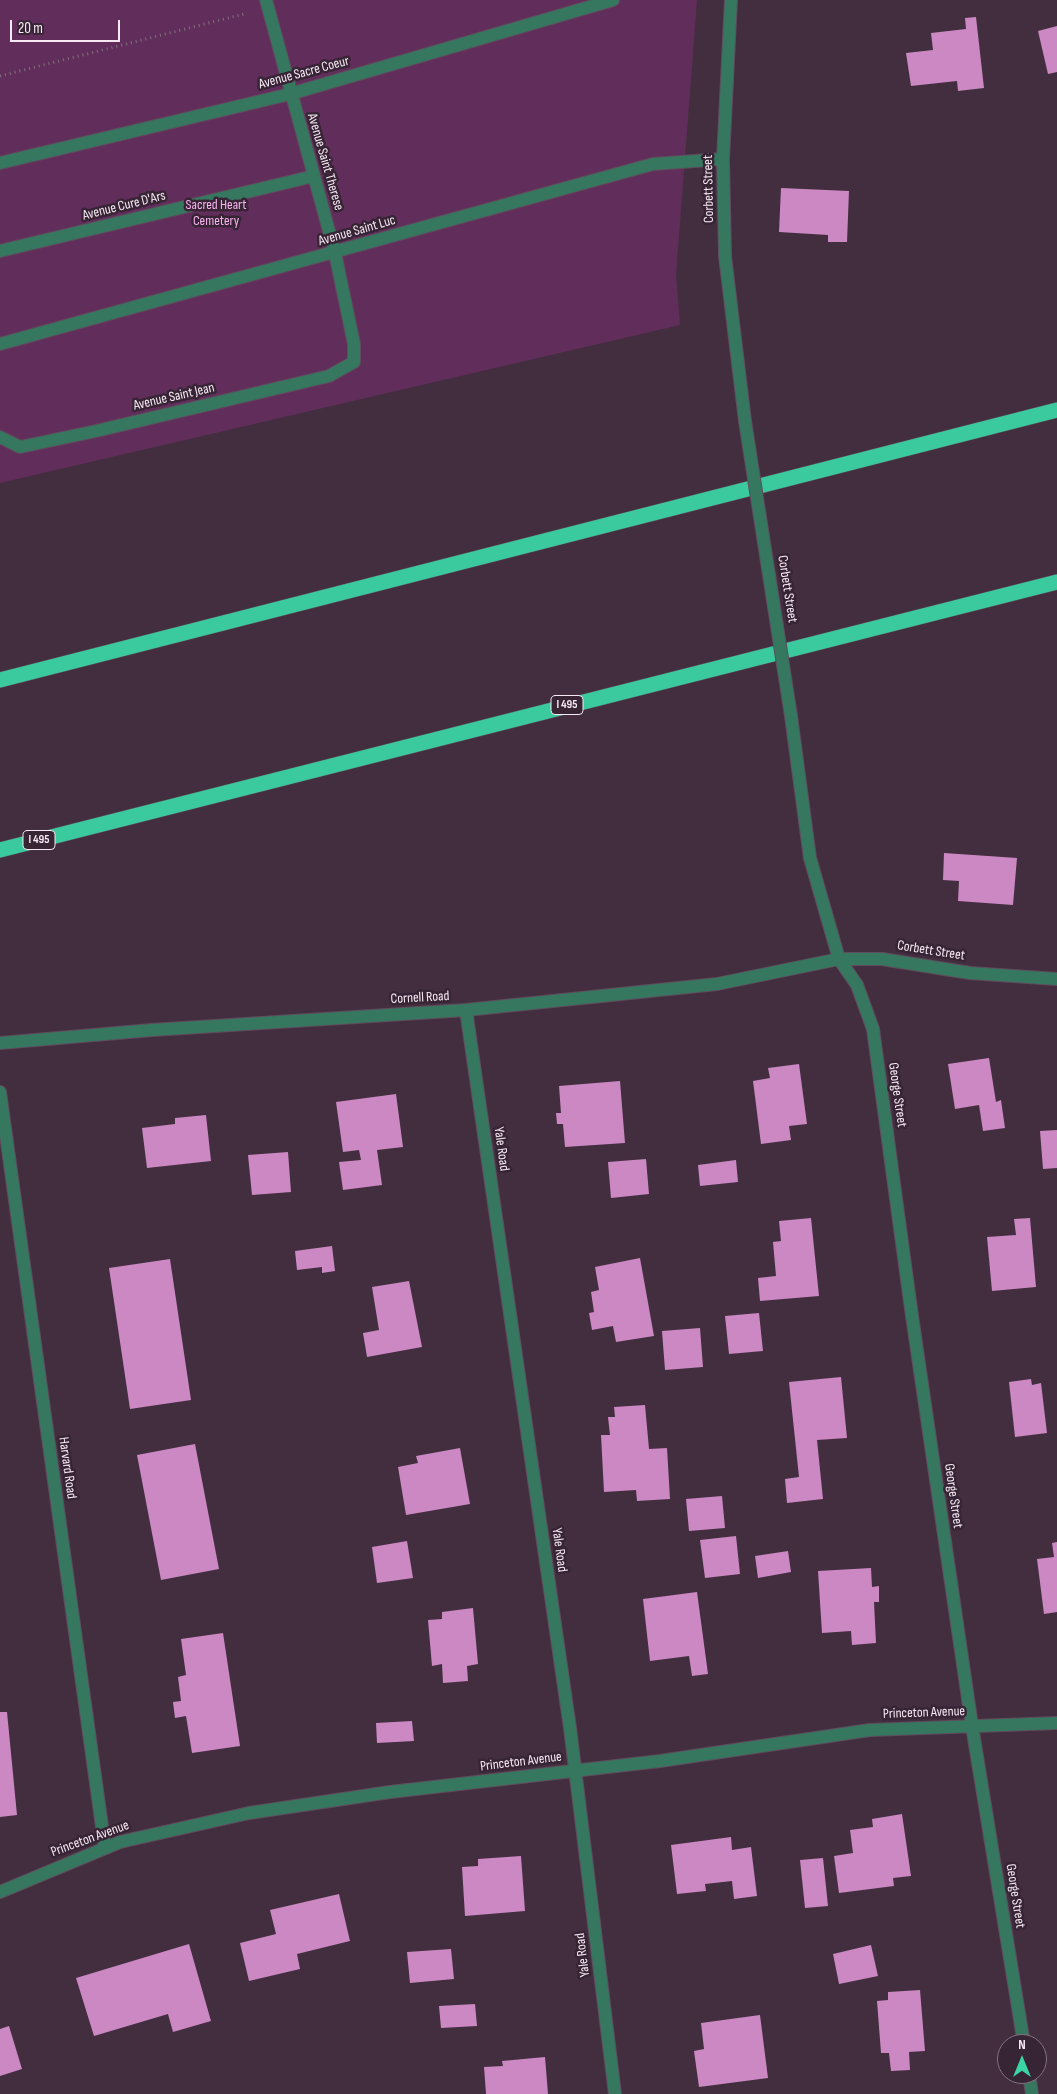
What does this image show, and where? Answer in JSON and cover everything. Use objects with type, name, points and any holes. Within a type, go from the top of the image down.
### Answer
[{"type":"highway","points":[[0,680],[1057,410]]},
{"type":"highway","name":"I 495","points":[[0,850],[1057,582]]},
{"type":"street","name":"Avenue Sacre Coeur","points":[[0,163],[290,94],[613,0]]},
{"type":"street","name":"Corbett Street","points":[[731,0],[723,159],[725,256],[745,421],[792,716],[810,858],[839,959],[882,958],[970,973],[1057,979]]},
{"type":"street","name":"Avenue Saint Therese","points":[[267,4],[290,94],[335,253],[354,344],[354,362]]},
{"type":"street","name":"Avenue Saint Luc","points":[[0,344],[654,164],[723,159]]},
{"type":"street","name":"Avenue Cure D'Ars","points":[[0,251],[314,176]]},
{"type":"street","name":"Avenue Saint Jean","points":[[0,438],[20,447],[96,431],[329,376],[354,362]]},
{"type":"street","name":"Cornell Road","points":[[0,1043],[152,1030],[466,1010],[717,984],[839,959]]},
{"type":"street","name":"George Street","points":[[839,959],[857,985],[873,1029],[910,1309],[972,1726],[1022,2034]]},
{"type":"street","name":"Yale Road","points":[[466,1010],[576,1771],[615,2094]]},
{"type":"street","name":"Harvard Road","points":[[0,1092],[105,1848]]},
{"type":"street","name":"Princeton Avenue","points":[[0,1892],[120,1842],[249,1813],[390,1792],[660,1761],[870,1730],[1057,1723]]},
{"type":"path","points":[[0,76],[267,4]]},
{"type":"green space","name":"Sacred Heart Cemetery","points":[[0,0],[697,0],[676,275],[680,325],[0,483]]},
{"type":"building","points":[[976,17],[984,88],[958,91],[957,81],[911,86],[906,53],[933,50],[931,33],[966,29],[965,18]]},
{"type":"building","points":[[1057,26],[1057,72],[1048,74],[1038,31]]},
{"type":"building","points":[[781,188],[849,191],[847,242],[828,242],[828,235],[779,232]]},
{"type":"building","points":[[944,853],[1017,858],[1013,905],[958,901],[959,881],[943,880]]},
{"type":"building","points":[[989,1058],[996,1102],[1001,1100],[1005,1128],[983,1131],[979,1105],[955,1109],[948,1064]]},
{"type":"building","points":[[799,1064],[807,1124],[789,1126],[791,1140],[761,1144],[753,1081],[770,1078],[768,1068]]},
{"type":"building","points":[[620,1081],[625,1143],[565,1147],[563,1124],[557,1124],[556,1113],[561,1113],[559,1086]]},
{"type":"building","points":[[396,1094],[403,1147],[377,1150],[382,1185],[343,1190],[339,1162],[361,1160],[359,1150],[343,1152],[336,1102]]},
{"type":"building","points":[[206,1115],[211,1161],[147,1168],[142,1128],[175,1124],[175,1118]]},
{"type":"building","points":[[1057,1130],[1057,1168],[1043,1169],[1040,1131]]},
{"type":"building","points":[[288,1152],[291,1192],[252,1195],[248,1155]]},
{"type":"building","points":[[646,1159],[649,1194],[611,1198],[608,1162]]},
{"type":"building","points":[[736,1160],[738,1182],[700,1186],[698,1165]]},
{"type":"building","points":[[811,1218],[819,1296],[760,1301],[758,1278],[776,1276],[773,1242],[781,1241],[779,1221]]},
{"type":"building","points":[[1030,1218],[1036,1287],[992,1291],[987,1237],[1016,1235],[1014,1219]]},
{"type":"building","points":[[332,1246],[335,1271],[322,1273],[322,1267],[297,1270],[295,1251]]},
{"type":"building","points":[[640,1258],[654,1336],[616,1342],[613,1326],[592,1330],[589,1313],[594,1312],[591,1292],[599,1290],[595,1267]]},
{"type":"building","points":[[170,1259],[191,1400],[130,1409],[109,1268]]},
{"type":"building","points":[[409,1281],[422,1347],[367,1357],[363,1333],[379,1330],[372,1287]]},
{"type":"building","points":[[759,1313],[763,1351],[729,1354],[725,1316]]},
{"type":"building","points":[[700,1328],[703,1367],[665,1370],[662,1331]]},
{"type":"building","points":[[841,1377],[847,1438],[817,1440],[823,1499],[787,1503],[785,1479],[799,1477],[789,1382]]},
{"type":"building","points":[[1031,1379],[1032,1385],[1041,1383],[1047,1433],[1015,1437],[1009,1382]]},
{"type":"building","points":[[645,1405],[649,1449],[667,1448],[670,1499],[637,1501],[636,1490],[604,1492],[601,1435],[610,1435],[608,1417],[615,1417],[614,1407]]},
{"type":"building","points":[[195,1444],[219,1569],[161,1580],[137,1455]]},
{"type":"building","points":[[460,1448],[470,1504],[406,1515],[398,1467],[418,1463],[416,1456]]},
{"type":"building","points":[[722,1496],[725,1528],[689,1531],[686,1499]]},
{"type":"building","points":[[736,1536],[740,1574],[705,1578],[700,1540]]},
{"type":"building","points":[[407,1541],[413,1578],[377,1583],[372,1547]]},
{"type":"building","points":[[1057,1542],[1057,1612],[1044,1614],[1037,1559],[1054,1557],[1052,1543]]},
{"type":"building","points":[[788,1551],[791,1572],[758,1578],[755,1556]]},
{"type":"building","points":[[871,1568],[872,1587],[879,1586],[879,1602],[874,1602],[876,1643],[852,1645],[851,1631],[822,1633],[818,1571]]},
{"type":"building","points":[[697,1592],[708,1674],[692,1676],[689,1656],[650,1661],[643,1599]]},
{"type":"building","points":[[473,1608],[478,1664],[467,1666],[468,1681],[443,1683],[442,1664],[432,1666],[428,1620],[442,1619],[442,1612]]},
{"type":"building","points":[[223,1633],[240,1746],[192,1753],[186,1716],[175,1718],[173,1702],[181,1701],[178,1677],[186,1675],[181,1639]]},
{"type":"building","points":[[0,1712],[7,1712],[17,1815],[0,1817]]},
{"type":"building","points":[[412,1721],[414,1741],[377,1743],[376,1723]]},
{"type":"building","points":[[902,1814],[911,1876],[893,1878],[894,1886],[839,1893],[834,1856],[853,1853],[850,1830],[873,1827],[872,1819]]},
{"type":"building","points":[[731,1837],[732,1850],[751,1847],[757,1896],[734,1899],[732,1881],[705,1884],[706,1891],[677,1894],[671,1845]]},
{"type":"building","points":[[521,1856],[525,1911],[465,1916],[462,1867],[478,1866],[478,1859]]},
{"type":"building","points":[[823,1858],[828,1906],[805,1908],[800,1860]]},
{"type":"building","points":[[339,1894],[350,1941],[297,1954],[300,1969],[249,1981],[240,1943],[276,1934],[270,1910]]},
{"type":"building","points":[[189,1944],[211,2021],[173,2032],[168,2014],[94,2036],[76,1978]]},
{"type":"building","points":[[871,1945],[878,1976],[839,1984],[833,1954]]},
{"type":"building","points":[[451,1949],[454,1979],[410,1983],[407,1952]]},
{"type":"building","points":[[920,1990],[925,2051],[909,2052],[910,2070],[891,2071],[889,2053],[881,2053],[877,2001],[888,2000],[888,1992]]},
{"type":"building","points":[[475,2004],[477,2026],[441,2028],[439,2006]]},
{"type":"building","points":[[760,2015],[768,2078],[699,2087],[694,2051],[704,2049],[701,2023]]},
{"type":"building","points":[[9,2026],[22,2069],[0,2076],[0,2029]]},
{"type":"building","points":[[545,2057],[548,2094],[486,2094],[484,2067],[503,2066],[502,2061]]}]
